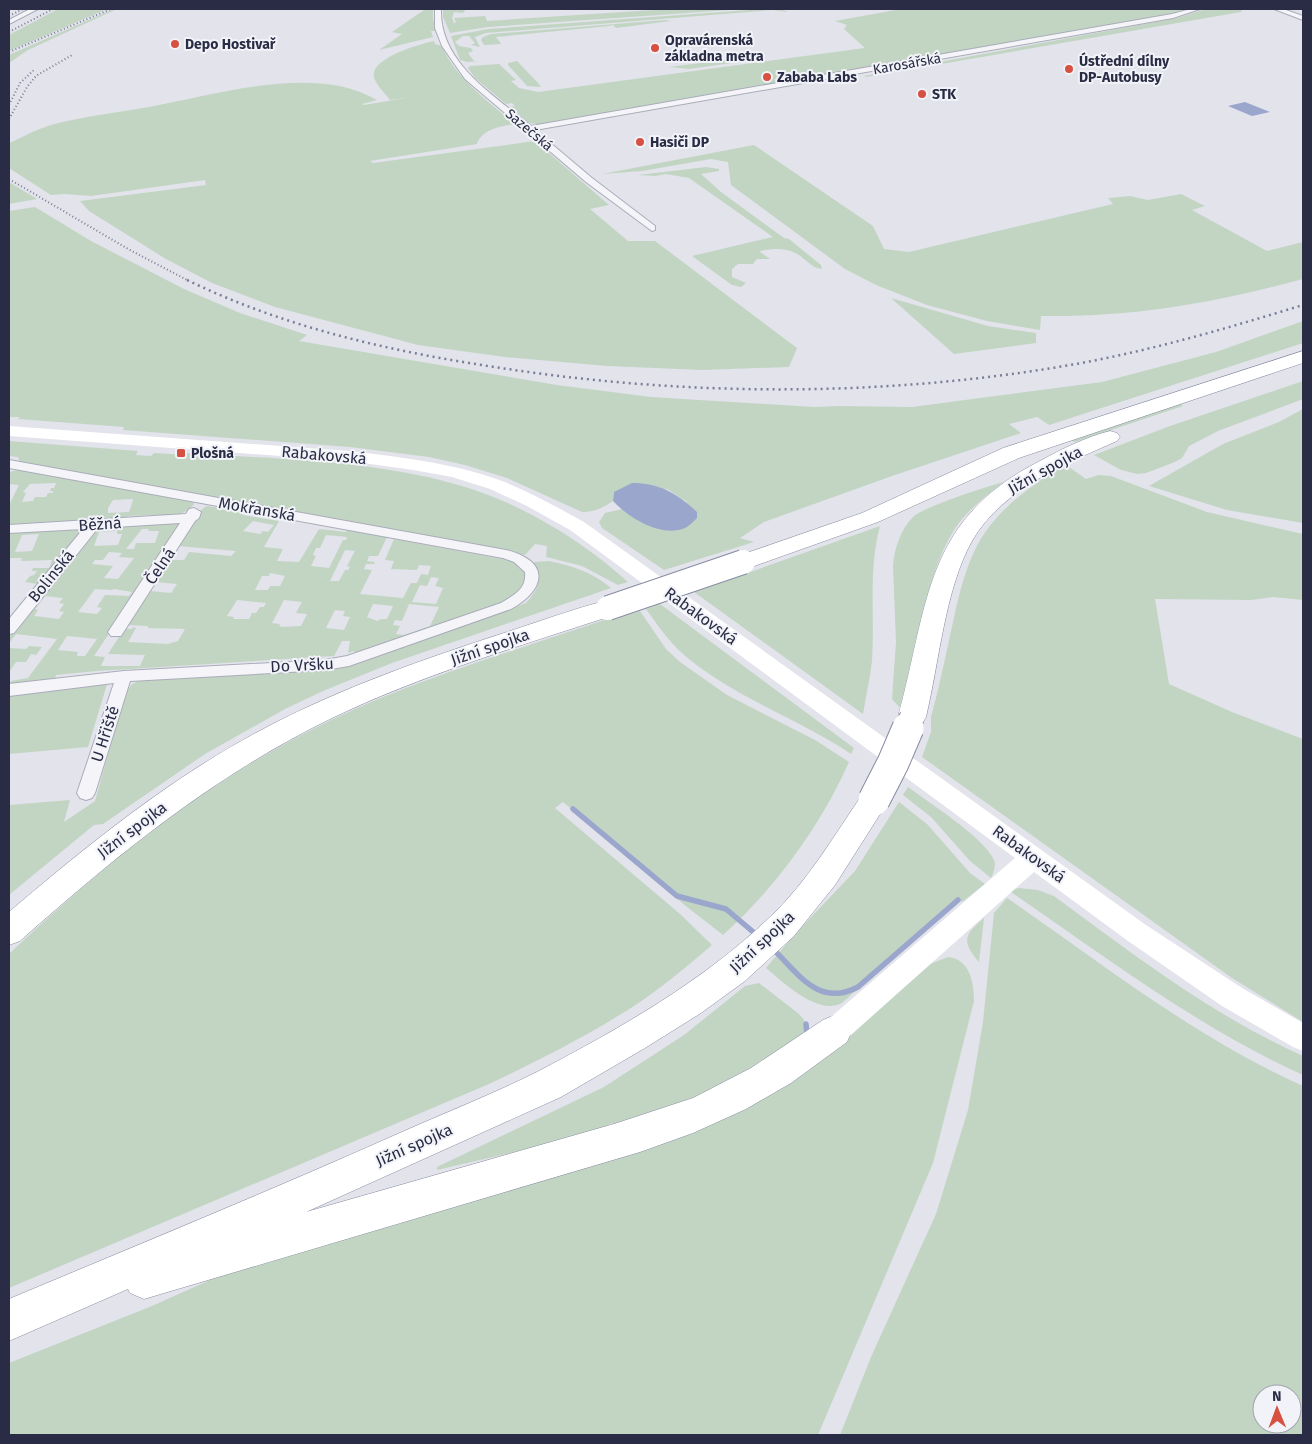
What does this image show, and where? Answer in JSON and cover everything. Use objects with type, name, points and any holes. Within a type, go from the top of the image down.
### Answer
[{"type":"highway","name":"Jižní spojka","points":[[9,931],[99,853],[143,820],[203,779],[276,735],[320,712],[407,676],[863,520],[1011,452],[1303,356]]},
{"type":"highway","name":"Jižní spojka","points":[[18,1317],[364,1168],[548,1085],[689,1002],[733,971],[783,926],[824,876],[874,800],[893,763],[912,717],[942,589],[960,542],[973,522],[996,498],[1032,473],[1071,453],[1114,436],[1303,372]]},
{"type":"highway","points":[[18,1317],[654,1130],[688,1118],[744,1092],[792,1062],[835,1031]]},
{"type":"main road","name":"Rabakovská","points":[[9,430],[350,456],[399,462],[446,470],[482,480],[515,493],[577,526],[1137,933],[1232,997],[1303,1038]]},
{"type":"main road","points":[[835,1031],[1033,858]]},
{"type":"street","points":[[9,22],[35,9]]},
{"type":"street","name":"Sazečská","points":[[438,9],[437,18],[440,29],[452,60],[468,77],[589,180],[652,228]]},
{"type":"street","name":"Karosářská","points":[[528,129],[885,68],[1173,16],[1197,9]]},
{"type":"street","points":[[1277,9],[1303,18]]},
{"type":"street","name":"Mokřanská","points":[[9,464],[506,554]]},
{"type":"street","name":"Čelná","points":[[116,632],[192,518],[201,499]]},
{"type":"street","name":"Běžná","points":[[9,530],[192,518]]},
{"type":"street","name":"Bolinská","points":[[9,629],[94,524]]},
{"type":"street","name":"Do Vršku","points":[[9,690],[124,676],[325,665],[370,655],[519,600],[528,592],[532,583],[532,575],[530,568],[524,562],[506,554]]},
{"type":"street","name":"U Hřiště","points":[[86,793],[124,676]]},
{"type":"green space","points":[[58,9],[107,9],[9,51],[9,35]]},
{"type":"green space","points":[[117,9],[28,50],[9,63],[9,55]]},
{"type":"green space","points":[[408,9],[433,9],[436,31],[431,31],[433,37],[379,50],[402,34],[392,32],[424,10]]},
{"type":"green space","points":[[443,9],[466,9],[463,13],[454,12],[452,18],[454,23],[456,22],[454,18],[485,16],[487,21],[669,9],[744,9],[488,27],[450,33],[443,17]]},
{"type":"green space","points":[[763,9],[779,10],[789,12],[772,10],[486,33],[475,37],[480,47],[471,45],[475,43],[469,36],[463,36],[455,42],[459,46],[471,48],[473,51],[468,53],[474,61],[480,61],[467,62],[460,60],[451,36],[488,29]]},
{"type":"green space","points":[[901,9],[1191,9],[1170,15],[846,70],[843,71],[844,73],[816,76],[543,125],[529,123],[510,107],[515,106],[512,103],[506,104],[475,78],[468,68],[470,66],[499,64],[516,80],[511,81],[519,88],[538,92],[865,48],[844,29],[847,25],[835,21]]},
{"type":"green space","points":[[1206,9],[1242,9],[1241,12],[864,76],[1177,18]]},
{"type":"green space","points":[[665,20],[671,21],[616,28],[613,25],[496,37],[501,44],[484,45],[481,40],[483,37],[491,34]]},
{"type":"green space","points":[[434,41],[435,44],[442,46],[448,58],[464,79],[515,124],[498,127],[488,132],[479,139],[477,144],[370,161],[373,163],[535,141],[609,205],[590,209],[628,241],[655,241],[797,348],[789,367],[703,370],[607,366],[505,357],[418,345],[275,307],[212,283],[166,259],[89,211],[80,201],[206,185],[205,180],[91,196],[51,195],[9,168],[9,143],[46,127],[244,88],[272,84],[328,84],[353,90],[377,100],[362,104],[364,105],[406,98],[390,100],[375,80],[375,70],[380,64],[397,53]]},
{"type":"green space","points":[[741,58],[742,60],[739,62],[689,69],[669,67]]},
{"type":"green space","points":[[517,61],[541,87],[527,86],[508,65],[508,63]]},
{"type":"green space","points":[[754,145],[873,226],[884,249],[909,252],[1113,204],[1108,198],[1130,196],[1148,200],[1181,194],[1205,206],[1192,210],[1267,251],[1303,242],[1303,279],[1226,298],[1147,311],[1082,316],[1041,316],[1040,330],[987,321],[927,305],[876,285],[845,269],[731,185],[728,162],[711,159],[642,171],[602,174]]},
{"type":"green space","points":[[706,167],[719,169],[719,171],[701,174],[721,192],[784,238],[789,239],[821,265],[822,269],[814,267],[799,255],[790,251],[777,249],[759,251],[770,259],[757,259],[753,264],[738,264],[732,269],[732,277],[746,283],[741,287],[732,285],[692,256],[773,237],[689,178],[666,174],[655,176],[638,175]]},
{"type":"green space","points":[[9,182],[37,199],[9,204]]},
{"type":"green space","points":[[35,207],[91,241],[184,289],[240,313],[307,335],[299,341],[557,385],[651,397],[815,407],[912,407],[1102,382],[1216,352],[1303,321],[1303,343],[1049,425],[1037,417],[1009,424],[1021,433],[892,476],[764,522],[740,538],[754,542],[664,570],[602,528],[599,522],[605,513],[622,509],[649,525],[665,530],[687,502],[667,489],[614,492],[613,501],[602,508],[582,512],[507,478],[465,465],[429,457],[350,447],[123,430],[124,427],[9,417],[9,211]]},
{"type":"green space","points":[[891,298],[988,326],[1036,333],[1036,343],[954,354]]},
{"type":"green space","points":[[1303,381],[1303,399],[1218,431],[1189,446],[1182,458],[1146,473],[1137,474],[1121,470],[1094,455],[1170,426]]},
{"type":"green space","points":[[1181,404],[1183,406],[1075,442],[1070,439]]},
{"type":"green space","points":[[1303,409],[1303,523],[1227,510],[1149,486],[1223,444],[1279,422]]},
{"type":"green space","points":[[9,441],[138,451],[136,455],[151,456],[154,453],[186,455],[187,453],[337,463],[411,474],[448,482],[483,493],[541,520],[595,555],[628,582],[618,585],[582,566],[546,557],[547,546],[535,544],[525,555],[20,463],[18,457],[9,456]]},
{"type":"green space","points":[[1066,465],[1086,479],[1099,475],[1111,476],[1207,512],[1303,534],[1303,600],[1273,597],[1251,600],[1155,599],[1169,684],[1232,712],[1303,739],[1303,1022],[1232,978],[922,757],[931,732],[931,717],[957,603],[967,570],[980,540],[989,527],[1015,500],[1034,485]]},
{"type":"green space","points":[[18,470],[190,499],[194,504],[186,511],[165,517],[154,518],[154,515],[128,516],[127,520],[9,527],[9,505],[19,485],[9,484],[9,472]],"holes":[[[56,483],[50,491],[53,491],[53,493],[48,493],[46,497],[35,497],[33,501],[22,502],[26,493],[23,492],[30,484]],[[133,499],[129,512],[108,513],[108,508],[113,500]]]},
{"type":"green space","points":[[1003,482],[964,516],[943,550],[928,594],[913,663],[900,708],[892,699],[896,642],[893,566],[902,533],[913,517],[919,513],[955,498]]},
{"type":"green space","points":[[206,506],[244,511],[242,515],[279,521],[264,547],[283,549],[277,561],[299,562],[319,529],[346,532],[349,527],[388,535],[378,556],[369,556],[367,561],[375,562],[374,564],[366,564],[364,569],[372,570],[360,594],[403,598],[411,583],[417,583],[421,574],[428,575],[431,566],[419,565],[417,570],[391,569],[394,561],[385,560],[394,539],[513,561],[526,572],[524,587],[507,601],[356,655],[354,651],[348,653],[350,641],[342,641],[334,656],[97,671],[56,675],[55,680],[9,686],[11,681],[28,678],[57,639],[16,634],[10,642],[9,637],[96,528],[183,523],[94,656],[105,657],[101,666],[140,666],[145,655],[108,654],[124,629],[136,628],[128,642],[168,644],[178,641],[185,629],[148,628],[148,626],[127,625],[150,591],[171,593],[177,584],[156,582],[170,560],[184,560],[189,552],[231,556],[236,551],[178,546],[199,512]],"holes":[[[253,521],[274,525],[268,532],[263,531],[260,534],[243,531]],[[142,529],[159,531],[155,543],[136,543],[134,549],[126,549]],[[115,531],[117,531],[117,534],[122,534],[118,545],[94,546],[99,532]],[[326,535],[347,537],[346,540],[343,540],[329,568],[311,566],[316,556],[313,555],[316,548],[320,548]],[[345,550],[355,551],[347,566],[350,567],[348,570],[345,570],[339,581],[330,581]],[[109,552],[122,553],[119,557],[134,558],[118,579],[104,578],[113,566],[92,564],[95,560],[103,560]],[[270,573],[285,576],[280,586],[270,586],[268,590],[255,590],[262,576],[269,576]],[[431,577],[439,578],[435,586],[443,588],[436,604],[412,602],[420,585],[427,586]],[[95,589],[114,589],[132,592],[129,596],[105,595],[97,607],[102,608],[97,614],[78,612]],[[45,596],[63,598],[59,603],[64,604],[59,611],[64,612],[59,619],[34,616],[38,610],[35,609]],[[237,600],[266,603],[256,613],[252,613],[249,619],[233,619],[234,617],[227,616]],[[284,600],[302,602],[296,613],[307,614],[301,626],[281,627],[279,624],[272,623]],[[373,604],[393,606],[387,619],[377,621],[367,617]],[[409,604],[439,607],[430,626],[404,635],[396,634],[400,626],[393,625],[395,620],[402,621]],[[335,610],[345,611],[343,616],[350,617],[344,630],[326,628]],[[67,636],[97,639],[85,656],[77,656],[78,652],[58,650]]]},
{"type":"green space","points":[[880,526],[876,543],[873,576],[872,661],[863,714],[694,592]]},
{"type":"green space","points":[[84,529],[38,584],[25,582],[37,571],[32,571],[33,568],[49,568],[52,560],[21,561],[22,558],[9,558],[9,533]],"holes":[[[39,534],[32,551],[15,552],[22,535]]]},
{"type":"green space","points":[[549,561],[582,570],[611,588],[392,663],[323,691],[285,709],[205,754],[103,824],[94,825],[9,895],[9,805],[70,800],[64,822],[95,801],[125,694],[131,685],[140,680],[327,670],[349,666],[526,603],[538,584],[538,574],[534,562]]},
{"type":"green space","points":[[660,604],[854,748],[851,754],[809,729],[744,695],[702,669],[678,649],[646,609]]},
{"type":"green space","points":[[640,611],[666,649],[680,662],[727,695],[815,740],[849,762],[825,810],[795,855],[761,897],[723,935],[563,802],[555,808],[680,914],[712,945],[661,987],[625,1012],[568,1045],[509,1075],[9,1288],[9,954],[79,891],[151,832],[189,804],[268,753],[345,714],[419,683],[610,618],[612,620]]},
{"type":"green space","points":[[29,646],[42,647],[36,655],[31,654],[26,662],[16,662],[9,672],[9,648],[26,649]]},
{"type":"green space","points":[[108,681],[88,747],[9,754],[9,695]]},
{"type":"green space","points":[[908,787],[980,841],[994,860],[994,871],[991,878],[970,861],[931,817],[903,795]]},
{"type":"green space","points":[[899,802],[927,824],[970,873],[985,884],[962,902],[958,899],[842,1003],[833,1006],[812,1002],[766,968],[793,936],[855,871]]},
{"type":"green space","points":[[1019,888],[1038,890],[1054,896],[1144,962],[1205,1003],[1269,1040],[1303,1056],[1303,1075],[1226,1035],[1151,989],[1008,890]]},
{"type":"green space","points":[[1007,898],[1188,1023],[1264,1067],[1303,1086],[1303,1435],[840,1435],[871,1357],[936,1214],[968,1110],[983,1022],[994,913]]},
{"type":"green space","points":[[984,918],[979,962],[969,949],[967,938],[972,929]]},
{"type":"green space","points":[[948,957],[961,962],[966,967],[972,980],[974,1001],[933,1163],[818,1435],[9,1435],[9,1363],[152,1306],[259,1258],[616,1157],[848,1038],[930,964]]},
{"type":"green space","points":[[759,983],[799,1014],[808,1030],[808,1033],[772,1060],[688,1102],[609,1124],[609,1130],[437,1170],[437,1167],[604,1087],[684,1035],[745,986]]},
{"type":"water","points":[[1245,102],[1270,112],[1252,116],[1228,106]]},
{"type":"water","points":[[632,483],[659,487],[675,494],[697,512],[697,518],[686,527],[676,530],[656,528],[636,520],[613,501],[614,492]]},
{"type":"waterway","points":[[573,809],[677,896],[726,909],[758,936]]},
{"type":"waterway","points":[[772,948],[810,985],[831,993],[844,992],[858,987],[958,900]]},
{"type":"waterway","points":[[806,1024],[807,1035]]},
{"type":"railway","points":[[9,16],[23,9]]},
{"type":"railway","points":[[9,32],[53,9]]},
{"type":"railway","points":[[9,52],[111,9]]},
{"type":"railway","points":[[9,119],[27,87],[36,76],[72,55]]},
{"type":"railway","points":[[9,105],[20,83],[35,69]]},
{"type":"railway","points":[[9,179],[128,249],[188,280]]},
{"type":"railway","points":[[188,280],[259,311],[334,334],[410,352],[449,360],[561,376],[635,384],[708,388],[856,388],[930,383],[1003,375],[1076,364],[1133,352],[1219,330],[1303,305]]},
{"type":"place","name":"Depo Hostivař","points":[[175,44]]},
{"type":"place","name":"Opravárenská základna metra","points":[[655,48]]},
{"type":"place","name":"Ústřední dílny DP-Autobusy","points":[[1069,69]]},
{"type":"place","name":"Zababa Labs","points":[[767,77]]},
{"type":"place","name":"STK","points":[[922,94]]},
{"type":"place","name":"Hasiči DP","points":[[640,142]]},
{"type":"place","name":"Plošná","points":[[181,453]]}]
